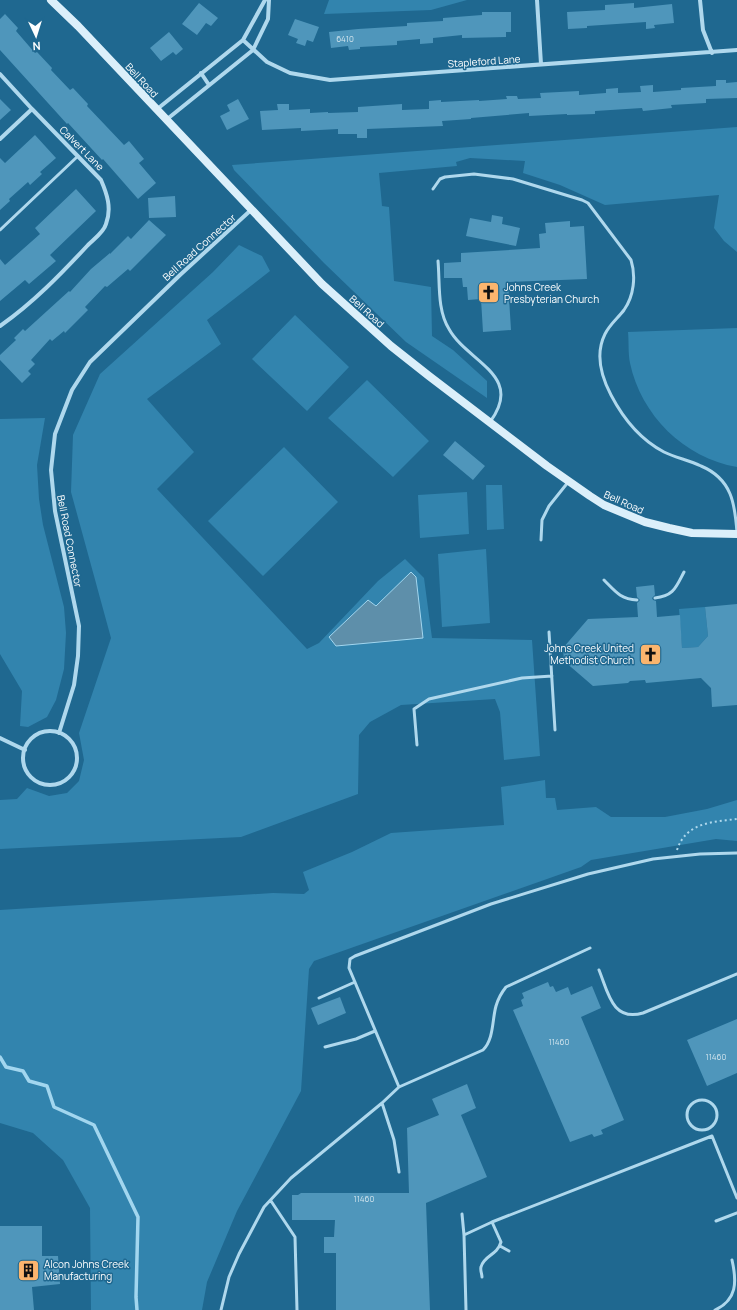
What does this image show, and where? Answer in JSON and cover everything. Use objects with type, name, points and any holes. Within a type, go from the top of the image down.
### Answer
[{"type":"street","name":"Bell Road","points":[[51,0],[78,26],[155,110],[322,284],[391,346],[569,481],[604,505],[645,522],[692,533],[737,534]]},
{"type":"street","points":[[155,110],[243,40],[265,0]]},
{"type":"street","points":[[165,120],[253,50],[268,19],[269,0]]},
{"type":"street","points":[[538,0],[541,64]]},
{"type":"street","points":[[700,0],[703,30],[712,53]]},
{"type":"street","name":"Stapleford Lane","points":[[243,40],[268,62],[290,73],[330,80],[737,50]]},
{"type":"street","points":[[201,73],[209,85]]},
{"type":"street","name":"Calvert Lane","points":[[0,74],[101,180],[107,195],[110,210],[106,226],[62,273],[18,313],[0,326]]},
{"type":"street","points":[[0,138],[32,109]]},
{"type":"street","name":"Bell Road Connector","points":[[59,733],[74,685],[78,656],[79,626],[55,511],[51,470],[55,434],[72,390],[90,362],[180,275],[251,210]]},
{"type":"street","points":[[50,732],[59,733],[72,742],[75,748],[77,761],[72,774],[66,780],[60,784],[45,785],[32,778],[27,772],[24,764],[25,750],[28,744],[37,735],[50,732]]},
{"type":"street","points":[[0,738],[25,750]]},
{"type":"lane","points":[[0,230],[78,156]]},
{"type":"lane","points":[[433,189],[440,179],[446,176],[474,174],[521,182],[575,197],[588,203],[631,260],[634,271],[631,294],[628,303],[609,328],[601,346],[601,367],[611,394],[629,423],[649,442],[672,456],[706,468],[722,481],[729,490],[736,511],[737,534]]},
{"type":"lane","points":[[438,260],[442,312],[446,325],[455,337],[494,375],[500,388],[500,406],[490,422]]},
{"type":"lane","points":[[541,540],[542,520],[549,506],[569,481]]},
{"type":"lane","points":[[656,598],[664,597],[674,592],[684,572]]},
{"type":"lane","points":[[604,580],[617,593],[627,599],[637,600]]},
{"type":"lane","points":[[549,632],[556,730]]},
{"type":"lane","points":[[417,745],[414,709],[429,699],[522,678],[552,676]]},
{"type":"lane","points":[[399,1087],[349,968],[348,963],[350,959],[491,904],[588,874],[638,862],[700,854],[737,853]]},
{"type":"lane","points":[[221,1310],[228,1277],[238,1254],[264,1207],[291,1178],[382,1103],[399,1087],[486,1048],[490,1039],[496,1004],[506,987],[590,948]]},
{"type":"lane","points":[[599,970],[615,1008],[623,1014],[629,1015],[643,1013],[737,974]]},
{"type":"lane","points":[[319,998],[355,982]]},
{"type":"lane","points":[[325,1047],[356,1039],[375,1031]]},
{"type":"lane","points":[[696,1101],[706,1101],[710,1103],[716,1111],[715,1121],[709,1128],[704,1130],[695,1129],[688,1122],[687,1112],[696,1101]]},
{"type":"lane","points":[[382,1103],[394,1140],[399,1172]]},
{"type":"lane","points":[[709,1128],[737,1198]]},
{"type":"lane","points":[[464,1235],[492,1222],[712,1136]]},
{"type":"lane","points":[[270,1201],[295,1237],[297,1310]]},
{"type":"lane","points":[[716,1221],[737,1212]]},
{"type":"lane","points":[[462,1214],[466,1310]]},
{"type":"lane","points":[[482,1277],[481,1267],[486,1258],[499,1250],[501,1242],[492,1222]]},
{"type":"lane","points":[[500,1246],[508,1251]]},
{"type":"lane","points":[[715,1310],[726,1305],[735,1291],[735,1275],[732,1260]]},
{"type":"path","points":[[675,857],[679,842],[690,831],[702,824],[737,819]]},
{"type":"shaded area","points":[[329,0],[467,0],[431,10],[324,14]]},
{"type":"shaded area","points":[[737,127],[737,252],[724,241],[714,228],[719,195],[605,205],[560,185],[523,173],[525,161],[470,158],[456,162],[457,166],[379,173],[382,206],[389,207],[394,281],[431,287],[432,336],[453,350],[487,381],[487,398],[406,342],[324,263],[234,170],[232,165]]},
{"type":"shaded area","points":[[239,245],[262,256],[270,271],[207,320],[221,344],[147,399],[194,452],[157,489],[307,649],[319,643],[378,581],[405,559],[424,578],[432,638],[532,640],[540,756],[504,760],[500,712],[495,699],[401,705],[370,722],[359,735],[358,794],[241,837],[0,849],[0,800],[17,799],[27,788],[49,796],[67,793],[79,781],[84,760],[79,733],[111,638],[71,492],[73,435],[100,374],[213,272]]},
{"type":"shaded area","points":[[295,315],[349,367],[307,411],[252,359]]},
{"type":"shaded area","points":[[737,328],[737,467],[718,462],[699,454],[683,444],[668,431],[655,416],[644,400],[636,382],[629,359],[628,332]]},
{"type":"shaded area","points":[[367,380],[429,441],[393,477],[328,418]]},
{"type":"shaded area","points":[[45,418],[37,465],[39,499],[43,525],[64,607],[66,633],[64,669],[56,700],[47,717],[28,727],[20,726],[22,691],[0,654],[0,419]]},
{"type":"shaded area","points":[[284,447],[338,502],[263,576],[208,521]]},
{"type":"shaded area","points":[[486,485],[502,485],[504,529],[487,530]]},
{"type":"shaded area","points":[[467,492],[469,534],[420,538],[418,495]]},
{"type":"shaded area","points":[[486,549],[490,623],[442,627],[438,554]]},
{"type":"shaded area","points":[[411,572],[416,577],[423,638],[336,646],[329,637],[368,600],[376,606]]},
{"type":"shaded area","points":[[705,607],[708,636],[698,647],[682,648],[679,609]]},
{"type":"shaded area","points":[[545,780],[546,798],[555,798],[557,810],[596,807],[611,817],[665,817],[707,809],[737,800],[737,841],[716,839],[591,860],[581,867],[314,961],[309,969],[301,1091],[237,1211],[207,1282],[202,1310],[91,1310],[90,1208],[63,1160],[33,1133],[0,1123],[0,910],[273,893],[304,894],[309,890],[303,872],[352,852],[391,833],[504,825],[501,787]]},
{"type":"building","points":[[199,3],[218,18],[211,26],[206,23],[197,35],[182,24]]},
{"type":"building","points":[[634,3],[634,8],[672,4],[674,23],[654,25],[655,28],[646,29],[646,22],[587,26],[587,28],[568,29],[567,12],[605,10],[605,5]]},
{"type":"building","points":[[482,12],[511,12],[511,32],[506,32],[506,37],[462,38],[462,35],[433,38],[433,43],[420,44],[420,39],[397,41],[397,45],[360,47],[360,49],[349,50],[348,46],[331,48],[329,32],[407,26],[407,23],[443,21],[443,18],[482,15]]},
{"type":"building","points":[[5,14],[18,28],[16,31],[35,53],[37,52],[52,68],[51,70],[70,90],[73,88],[88,104],[87,106],[124,145],[129,141],[144,159],[139,163],[156,183],[138,199],[103,159],[102,160],[68,123],[67,124],[0,50],[0,19]]},
{"type":"building","points":[[295,19],[319,27],[313,42],[307,40],[305,46],[296,43],[298,39],[288,35]]},
{"type":"building","points":[[169,32],[183,49],[176,55],[173,52],[161,61],[150,48]]},
{"type":"building","points":[[716,80],[726,80],[726,83],[737,82],[737,98],[706,99],[706,103],[671,105],[672,108],[643,111],[642,108],[595,111],[595,114],[529,116],[529,113],[442,121],[443,126],[367,129],[367,138],[357,138],[357,134],[338,134],[338,129],[301,131],[301,128],[262,130],[260,111],[278,110],[277,104],[289,104],[289,110],[310,109],[310,113],[358,112],[358,107],[402,104],[402,110],[429,109],[429,101],[479,101],[507,99],[506,96],[517,96],[518,99],[541,98],[540,93],[579,91],[579,95],[606,93],[606,89],[618,88],[618,93],[641,92],[640,86],[653,85],[653,92],[681,90],[681,88],[716,86]]},
{"type":"building","points":[[0,99],[11,110],[0,120]]},
{"type":"building","points":[[238,99],[249,119],[227,130],[220,116],[230,111],[227,105]]},
{"type":"building","points":[[35,135],[56,158],[40,172],[42,174],[30,185],[28,182],[9,199],[10,201],[0,210],[0,158],[5,163]]},
{"type":"building","points":[[76,189],[96,211],[50,255],[56,261],[29,284],[25,280],[0,301],[0,259],[5,265],[40,234],[35,228]]},
{"type":"building","points":[[175,196],[176,217],[149,218],[148,198]]},
{"type":"building","points":[[492,215],[503,217],[502,224],[520,228],[516,246],[466,236],[470,218],[491,222]]},
{"type":"building","points":[[149,220],[166,235],[130,271],[128,269],[107,287],[105,286],[85,307],[88,310],[65,333],[64,331],[52,341],[50,339],[31,360],[35,364],[28,371],[31,374],[22,383],[0,360],[0,355],[16,340],[14,338],[23,329],[25,331],[69,291],[70,292],[91,269],[110,254],[128,236],[131,239]]},
{"type":"building","points":[[570,221],[570,227],[584,226],[587,279],[508,282],[511,330],[483,332],[481,299],[468,300],[467,287],[463,287],[462,278],[444,278],[444,263],[461,262],[461,253],[540,248],[539,234],[546,233],[545,223]]},
{"type":"building","points":[[455,441],[485,466],[473,480],[443,455]]},
{"type":"building","name":"Johns Creek United Methodist Church","points":[[654,585],[655,595],[652,598],[656,601],[657,617],[680,615],[682,648],[698,647],[708,636],[705,607],[737,604],[737,705],[712,707],[711,688],[701,678],[646,683],[645,680],[630,681],[628,683],[593,686],[564,661],[563,648],[588,619],[638,617],[637,603],[640,600],[637,597],[636,587]]},
{"type":"building","points":[[548,982],[550,987],[553,986],[556,992],[568,987],[571,995],[592,986],[601,1008],[581,1017],[624,1120],[601,1130],[603,1134],[594,1137],[592,1134],[570,1142],[513,1010],[523,1006],[521,1000],[524,998],[522,993]]},
{"type":"building","points":[[340,997],[346,1013],[318,1025],[311,1008]]},
{"type":"building","points":[[737,1019],[737,1073],[707,1086],[687,1040]]},
{"type":"building","points":[[467,1084],[476,1108],[461,1115],[487,1177],[426,1203],[430,1310],[336,1310],[336,1253],[324,1253],[324,1237],[334,1237],[335,1220],[292,1220],[292,1195],[298,1195],[301,1193],[409,1193],[407,1128],[439,1115],[432,1099]]},
{"type":"building","name":"Alcon Johns Creek Manufacturing","points":[[0,1226],[42,1226],[42,1256],[58,1256],[60,1284],[32,1287],[34,1310],[0,1310]]},
{"type":"waterway","points":[[0,1057],[6,1067],[23,1071],[29,1081],[47,1086],[54,1107],[94,1125],[138,1217],[137,1310]]},
{"type":"place","name":"Johns Creek Presbyterian Church","points":[[488,293]]},
{"type":"place","name":"Johns Creek United Methodist Church","points":[[650,654]]},
{"type":"place","name":"Alcon Johns Creek Manufacturing","points":[[29,1270]]}]
